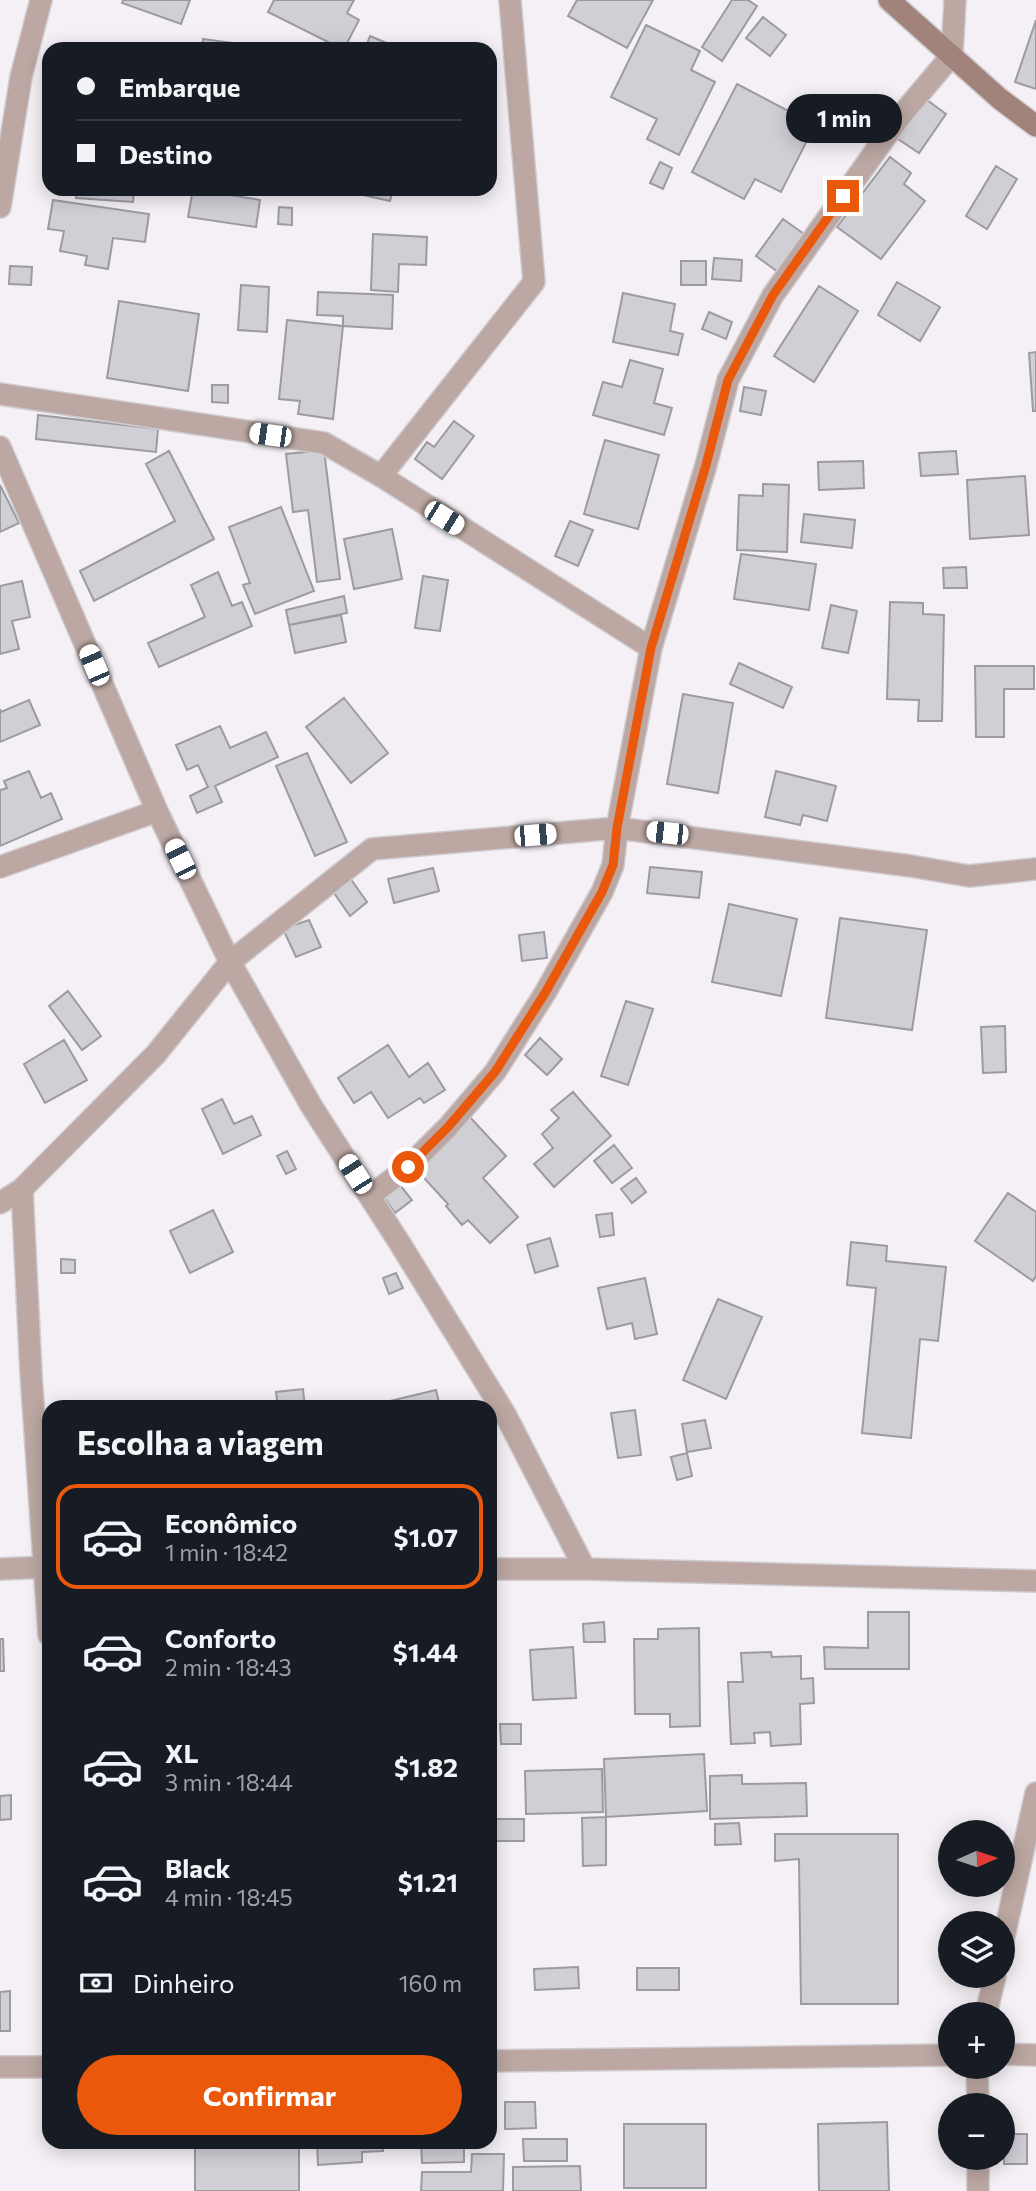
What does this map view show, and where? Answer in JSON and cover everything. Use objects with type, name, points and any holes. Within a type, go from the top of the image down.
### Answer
[{"type":"street","points":[[0,207],[21,77],[41,0]]},
{"type":"street","points":[[381,476],[534,282],[510,0]]},
{"type":"street","points":[[889,0],[1000,99],[1036,125]]},
{"type":"street","points":[[370,1196],[408,1167],[448,1127],[495,1072],[545,993],[602,892],[613,865],[617,828],[651,648],[706,465],[728,380],[773,295],[899,118],[953,55],[955,0]]},
{"type":"street","points":[[0,394],[324,443],[381,476],[651,648]]},
{"type":"street","points":[[0,447],[157,811],[230,962],[313,1107],[496,1400]]},
{"type":"street","points":[[0,867],[157,811]]},
{"type":"street","points":[[0,1203],[22,1189],[156,1054],[230,962],[372,849],[617,828],[693,836],[969,876],[1036,869]]},
{"type":"street","points":[[22,1189],[42,1504]]},
{"type":"street","points":[[497,1401],[585,1569]]},
{"type":"street","points":[[0,1569],[42,1567]]},
{"type":"street","points":[[497,1569],[1036,1581]]},
{"type":"street","points":[[1010,1911],[1036,1793]]},
{"type":"street","points":[[1015,2054],[1036,2055]]},
{"type":"street","points":[[497,2061],[938,2055]]},
{"type":"street","points":[[0,2067],[42,2067]]},
{"type":"street","points":[[978,2170],[978,2191]]},
{"type":"building","points":[[123,0],[190,0],[181,24],[122,3]]},
{"type":"building","points":[[274,0],[354,0],[347,13],[359,20],[348,42],[328,42],[268,12]]},
{"type":"building","points":[[577,0],[653,0],[627,48],[568,16]]},
{"type":"building","points":[[732,0],[748,0],[757,6],[722,61],[702,47]]},
{"type":"building","points":[[763,17],[786,35],[770,56],[746,38]]},
{"type":"building","points":[[1036,20],[1036,89],[1015,82]]},
{"type":"building","points":[[646,25],[700,51],[691,70],[715,82],[679,155],[647,139],[657,119],[611,97]]},
{"type":"building","points":[[370,36],[384,42],[368,42]]},
{"type":"building","points":[[203,39],[225,42],[203,42]]},
{"type":"building","points":[[737,84],[815,125],[781,192],[755,179],[744,199],[692,172]]},
{"type":"building","points":[[923,97],[946,114],[919,153],[895,137]]},
{"type":"building","points":[[890,157],[911,173],[904,184],[925,201],[881,259],[837,227]]},
{"type":"building","points":[[660,162],[672,168],[663,189],[650,183]]},
{"type":"building","points":[[996,166],[1017,179],[987,229],[966,216]]},
{"type":"building","points":[[76,196],[133,196],[133,202]]},
{"type":"building","points":[[192,196],[236,196],[260,200],[256,227],[188,217]]},
{"type":"building","points":[[368,196],[391,196],[390,201]]},
{"type":"building","points":[[53,200],[149,214],[145,242],[113,238],[108,269],[85,265],[87,256],[60,251],[64,231],[48,229]]},
{"type":"building","points":[[279,207],[292,208],[292,225],[278,224]]},
{"type":"building","points":[[783,219],[804,234],[778,272],[756,256]]},
{"type":"building","points":[[373,234],[427,237],[426,265],[399,264],[398,292],[371,290]]},
{"type":"building","points":[[714,258],[742,260],[741,281],[712,279]]},
{"type":"building","points":[[681,261],[706,261],[706,285],[681,285]]},
{"type":"building","points":[[10,266],[32,267],[31,285],[9,284]]},
{"type":"building","points":[[897,282],[940,307],[920,341],[878,315]]},
{"type":"building","points":[[241,285],[269,287],[267,332],[238,330]]},
{"type":"building","points":[[819,286],[858,311],[814,382],[774,356]]},
{"type":"building","points":[[318,292],[393,295],[392,329],[343,326],[343,316],[317,315]]},
{"type":"building","points":[[623,293],[675,304],[670,331],[683,334],[678,355],[613,342]]},
{"type":"building","points":[[119,301],[199,314],[188,391],[107,378]]},
{"type":"building","points":[[709,312],[732,322],[726,339],[702,329]]},
{"type":"building","points":[[287,320],[343,326],[333,419],[298,414],[300,401],[279,399]]},
{"type":"building","points":[[1036,352],[1036,411],[1033,411],[1029,353]]},
{"type":"building","points":[[630,360],[663,369],[654,403],[672,408],[664,435],[593,415],[603,382],[622,387]]},
{"type":"building","points":[[212,385],[228,385],[228,403],[212,402]]},
{"type":"building","points":[[744,387],[766,391],[761,415],[740,411]]},
{"type":"building","points":[[38,415],[158,429],[156,452],[36,439]]},
{"type":"building","points":[[454,421],[474,436],[442,479],[415,459],[427,442],[434,447]]},
{"type":"building","points":[[605,440],[659,455],[638,529],[584,514]]},
{"type":"building","points":[[324,450],[340,579],[317,582],[308,510],[293,512],[286,454]]},
{"type":"building","points":[[169,451],[214,539],[94,601],[80,571],[175,521],[146,464]]},
{"type":"building","points":[[956,451],[958,474],[921,476],[919,453]]},
{"type":"building","points":[[863,461],[864,488],[819,490],[818,462]]},
{"type":"building","points":[[1025,476],[1029,535],[970,539],[967,480]]},
{"type":"building","points":[[763,484],[789,485],[787,552],[737,550],[739,495],[763,496]]},
{"type":"building","points":[[0,485],[19,523],[0,532]]},
{"type":"building","points":[[281,507],[314,591],[255,614],[243,585],[250,583],[229,527]]},
{"type":"building","points":[[804,514],[855,520],[852,548],[801,542]]},
{"type":"building","points":[[570,521],[593,530],[578,566],[555,556]]},
{"type":"building","points":[[392,529],[402,579],[354,589],[344,539]]},
{"type":"building","points":[[741,554],[816,564],[809,610],[734,599]]},
{"type":"building","points":[[966,567],[967,588],[944,588],[943,568]]},
{"type":"building","points":[[218,572],[232,606],[242,602],[252,626],[159,667],[148,643],[205,617],[191,585]]},
{"type":"building","points":[[423,576],[448,580],[440,631],[415,628]]},
{"type":"building","points":[[22,581],[30,617],[12,621],[19,649],[0,654],[0,586]]},
{"type":"building","points":[[344,596],[347,613],[289,625],[286,610]]},
{"type":"building","points":[[890,602],[923,603],[923,614],[944,615],[942,721],[918,721],[919,700],[887,699]]},
{"type":"building","points":[[831,605],[857,611],[848,653],[822,648]]},
{"type":"building","points":[[341,615],[346,642],[295,653],[289,625]]},
{"type":"building","points":[[739,663],[792,687],[783,708],[730,684]]},
{"type":"building","points":[[975,666],[1034,666],[1034,689],[1004,689],[1004,737],[976,737]]},
{"type":"building","points":[[683,694],[733,703],[718,793],[667,784]]},
{"type":"building","points":[[344,698],[388,753],[351,783],[306,727]]},
{"type":"building","points":[[29,700],[40,725],[0,742],[0,709],[1,712]]},
{"type":"building","points":[[220,726],[230,748],[266,732],[278,757],[215,786],[222,802],[197,813],[190,796],[208,787],[198,765],[187,770],[176,745]]},
{"type":"building","points":[[307,753],[347,842],[315,856],[276,766]]},
{"type":"building","points":[[29,771],[41,798],[51,793],[62,819],[0,846],[0,790],[7,788],[4,781]]},
{"type":"building","points":[[776,771],[836,786],[827,821],[803,815],[800,825],[765,817]]},
{"type":"building","points":[[650,867],[702,872],[699,898],[647,893]]},
{"type":"building","points":[[433,868],[439,891],[394,903],[388,879]]},
{"type":"building","points":[[350,878],[367,902],[350,916],[332,890]]},
{"type":"building","points":[[729,904],[797,919],[781,996],[712,982]]},
{"type":"building","points":[[840,918],[927,930],[912,1030],[826,1018]]},
{"type":"building","points":[[309,920],[321,947],[296,957],[283,929]]},
{"type":"building","points":[[544,932],[547,958],[522,961],[519,935]]},
{"type":"building","points":[[68,991],[101,1036],[82,1050],[49,1006]]},
{"type":"building","points":[[626,1001],[653,1009],[628,1085],[601,1076]]},
{"type":"building","points":[[1005,1026],[1006,1072],[983,1073],[981,1027]]},
{"type":"building","points":[[540,1038],[562,1059],[547,1075],[525,1055]]},
{"type":"building","points":[[64,1040],[87,1080],[45,1103],[24,1064]]},
{"type":"building","points":[[388,1045],[409,1077],[428,1063],[445,1090],[424,1103],[420,1098],[388,1118],[371,1092],[354,1103],[338,1078]]},
{"type":"building","points":[[573,1092],[611,1136],[554,1187],[534,1164],[553,1148],[542,1134],[559,1118],[551,1110]]},
{"type":"building","points":[[222,1099],[234,1124],[252,1116],[261,1135],[223,1154],[202,1109]]},
{"type":"building","points":[[468,1115],[506,1156],[483,1178],[518,1217],[490,1243],[468,1220],[462,1225],[446,1206],[448,1204],[413,1166]]},
{"type":"building","points":[[614,1145],[632,1168],[612,1183],[594,1161]]},
{"type":"building","points":[[287,1151],[296,1169],[286,1174],[277,1156]]},
{"type":"building","points":[[636,1178],[646,1192],[632,1203],[621,1189]]},
{"type":"building","points":[[399,1184],[412,1200],[395,1213],[383,1196]]},
{"type":"building","points":[[1008,1193],[1036,1212],[1036,1276],[1033,1281],[975,1241]]},
{"type":"building","points":[[213,1210],[233,1252],[190,1273],[170,1231]]},
{"type":"building","points":[[612,1213],[614,1235],[600,1237],[596,1215]]},
{"type":"building","points":[[550,1238],[558,1266],[535,1273],[527,1245]]},
{"type":"building","points":[[851,1242],[887,1246],[886,1261],[946,1267],[938,1341],[920,1339],[911,1438],[862,1433],[876,1288],[847,1285]]},
{"type":"building","points":[[61,1259],[75,1260],[75,1273],[61,1273]]},
{"type":"building","points":[[396,1273],[403,1288],[389,1294],[383,1278]]},
{"type":"building","points":[[645,1278],[657,1334],[635,1339],[632,1323],[607,1329],[598,1288]]},
{"type":"building","points":[[718,1299],[762,1317],[726,1399],[683,1380]]},
{"type":"building","points":[[303,1389],[304,1400],[277,1400],[276,1392]]},
{"type":"building","points":[[436,1390],[438,1400],[394,1400]]},
{"type":"building","points":[[635,1410],[641,1455],[618,1458],[611,1413]]},
{"type":"building","points":[[705,1420],[711,1448],[687,1452],[682,1424]]},
{"type":"building","points":[[687,1453],[692,1476],[677,1480],[671,1457]]},
{"type":"building","points":[[868,1612],[909,1612],[909,1669],[825,1669],[824,1647],[868,1648]]},
{"type":"building","points":[[604,1622],[605,1642],[584,1642],[583,1624]]},
{"type":"building","points":[[699,1628],[700,1726],[670,1727],[670,1714],[635,1714],[634,1639],[658,1639],[658,1629]]},
{"type":"building","points":[[0,1639],[3,1639],[4,1671],[0,1671]]},
{"type":"building","points":[[573,1647],[576,1698],[533,1700],[530,1650]]},
{"type":"building","points":[[771,1652],[772,1657],[801,1656],[801,1679],[813,1678],[814,1703],[800,1704],[801,1744],[771,1746],[770,1732],[754,1733],[755,1743],[731,1744],[728,1682],[743,1682],[741,1653]]},
{"type":"building","points":[[500,1724],[521,1724],[521,1744],[501,1744]]},
{"type":"building","points":[[704,1754],[707,1811],[606,1817],[604,1759]]},
{"type":"building","points":[[602,1769],[603,1812],[526,1814],[525,1771]]},
{"type":"building","points":[[742,1775],[742,1784],[806,1783],[807,1816],[710,1819],[710,1776]]},
{"type":"building","points":[[11,1795],[11,1819],[0,1820],[0,1796]]},
{"type":"building","points":[[606,1817],[606,1865],[583,1866],[582,1818]]},
{"type":"building","points":[[497,1819],[524,1819],[524,1841],[497,1841]]},
{"type":"building","points":[[739,1823],[741,1844],[715,1845],[715,1824]]},
{"type":"building","points":[[775,1834],[898,1834],[898,2004],[801,2004],[799,1859],[775,1861]]},
{"type":"building","points":[[578,1967],[579,1988],[535,1990],[534,1969]]},
{"type":"building","points":[[637,1968],[679,1968],[679,1990],[637,1990]]},
{"type":"building","points":[[10,1991],[10,2031],[0,2031],[0,1992]]},
{"type":"building","points":[[505,2102],[535,2102],[536,2128],[505,2129]]},
{"type":"building","points":[[887,2122],[889,2191],[819,2191],[818,2124]]},
{"type":"building","points":[[624,2124],[706,2124],[706,2188],[624,2188]]},
{"type":"building","points":[[1015,2134],[1027,2134],[1027,2164],[1015,2164]]},
{"type":"building","points":[[523,2139],[567,2139],[567,2161],[524,2161]]},
{"type":"building","points":[[195,2149],[299,2149],[299,2191],[195,2191]]},
{"type":"building","points":[[317,2149],[383,2149],[362,2152],[362,2162],[318,2165]]},
{"type":"building","points":[[421,2149],[464,2149],[464,2162],[422,2163]]},
{"type":"building","points":[[472,2154],[504,2154],[503,2191],[421,2191],[422,2172],[471,2172]]},
{"type":"building","points":[[580,2166],[581,2191],[513,2191],[513,2167]]},
{"type":"route","points":[[408,1167],[448,1127],[495,1072],[545,993],[602,892],[613,865],[617,828],[651,648],[706,465],[728,380],[773,295],[843,196]]}]
